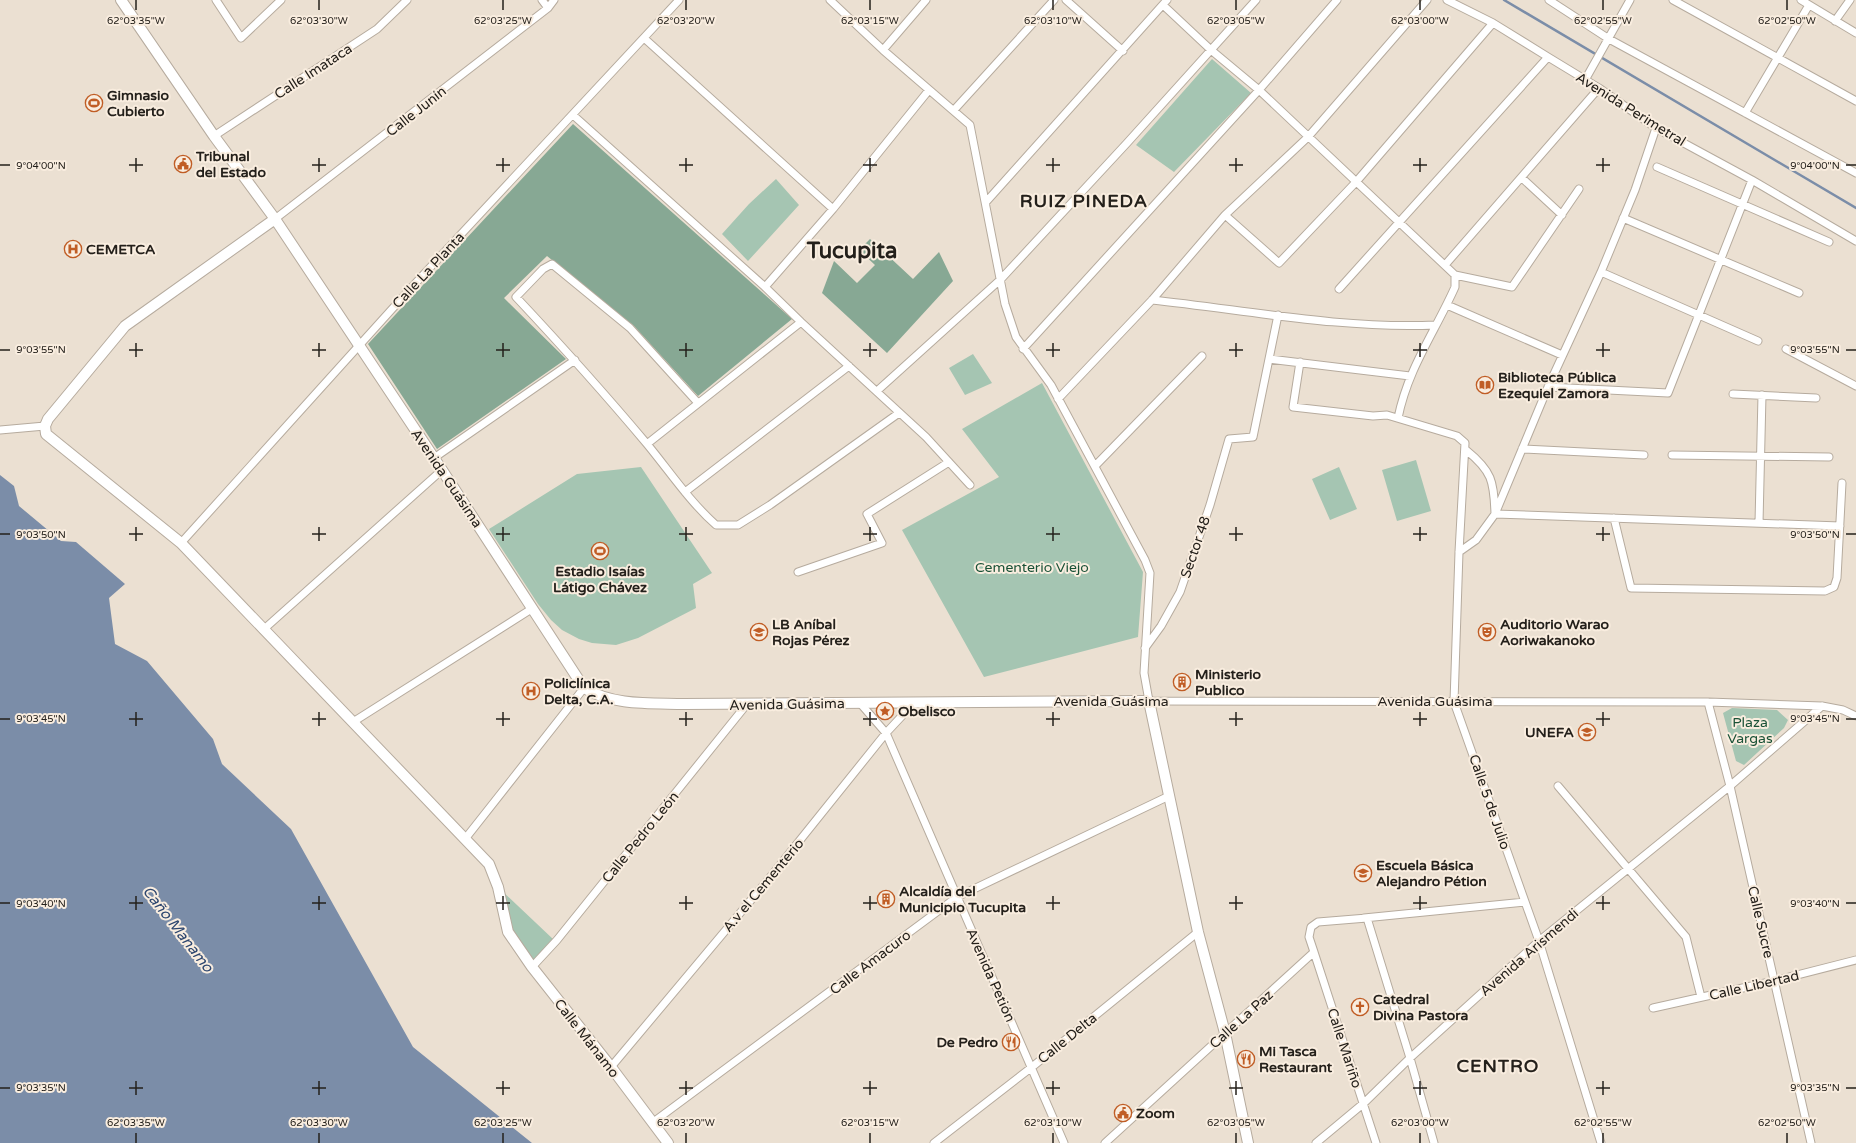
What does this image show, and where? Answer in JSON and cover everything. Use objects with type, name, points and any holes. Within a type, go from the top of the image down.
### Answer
[{"type":"main road","name":"Avenida Guásima","points":[[121,0],[214,136],[275,219],[533,608],[584,688],[605,697],[630,702],[747,704],[1149,701]]},
{"type":"main road","points":[[275,219],[125,326],[48,419],[45,426],[46,434],[181,543],[465,839]]},
{"type":"main road","points":[[1149,701],[1198,932],[1225,1033],[1248,1143]]},
{"type":"main road","name":"Calle Mánamo","points":[[465,839],[489,864],[498,887],[508,932],[532,967],[611,1067],[668,1143]]},
{"type":"street","points":[[216,0],[241,38],[281,0]]},
{"type":"street","name":"Calle Imataca","points":[[214,136],[377,29],[407,0]]},
{"type":"street","points":[[542,0],[548,8]]},
{"type":"street","name":"Calle Junín","points":[[275,219],[548,8],[554,0]]},
{"type":"street","name":"Calle La Planta","points":[[181,543],[411,288],[679,0]]},
{"type":"street","points":[[830,0],[883,50],[970,125],[1010,322],[1023,349],[1051,385],[1145,560],[1150,573],[1144,673],[1149,701]]},
{"type":"street","points":[[883,50],[926,0]]},
{"type":"street","points":[[954,110],[1054,0]]},
{"type":"street","points":[[1066,0],[1123,51]]},
{"type":"street","points":[[877,392],[1001,279],[1256,0]]},
{"type":"street","points":[[1023,349],[1259,90],[1337,0]]},
{"type":"street","points":[[1058,399],[1152,300],[1225,215],[1308,137],[1427,0]]},
{"type":"street","name":"Avenida Perimetral","points":[[1447,0],[1493,23],[1599,88],[1656,128],[1855,238]]},
{"type":"street","points":[[1549,0],[1609,39],[1856,174]]},
{"type":"street","points":[[1585,80],[1630,0]]},
{"type":"street","points":[[1673,0],[1856,102]]},
{"type":"street","points":[[1801,0],[1856,33]]},
{"type":"street","points":[[1835,21],[1850,0]]},
{"type":"street","points":[[986,202],[1165,3],[1211,50],[1259,90],[1454,275],[1512,287],[1580,189]]},
{"type":"street","points":[[1745,113],[1776,58],[1809,5]]},
{"type":"street","points":[[1225,215],[1279,263],[1356,182],[1493,23]]},
{"type":"street","points":[[644,38],[833,209]]},
{"type":"street","points":[[1339,288],[1548,57]]},
{"type":"street","points":[[1445,265],[1599,88]]},
{"type":"street","points":[[765,287],[833,209],[929,90]]},
{"type":"street","points":[[573,115],[765,287],[800,322],[926,437],[970,485]]},
{"type":"street","points":[[1459,552],[1476,540],[1495,514],[1562,355],[1601,272],[1635,190],[1656,128]]},
{"type":"street","points":[[1657,167],[1829,242]]},
{"type":"street","points":[[1522,178],[1562,215]]},
{"type":"street","points":[[1548,387],[1668,393],[1722,260],[1752,180]]},
{"type":"street","points":[[1623,218],[1799,293]]},
{"type":"street","points":[[698,403],[630,328],[552,264],[543,269],[516,297],[575,360],[647,444],[702,512],[716,525],[738,525],[770,505],[899,413]]},
{"type":"street","points":[[1601,272],[1758,341]]},
{"type":"street","points":[[1398,418],[1402,394],[1455,287],[1454,275]]},
{"type":"street","points":[[1152,300],[1334,322],[1407,326],[1435,325]]},
{"type":"street","points":[[1447,305],[1562,355]]},
{"type":"street","points":[[1278,315],[1269,359],[1410,376]]},
{"type":"street","points":[[647,444],[800,322]]},
{"type":"street","points":[[1786,349],[1856,386]]},
{"type":"street","points":[[1095,466],[1202,356]]},
{"type":"street","name":"Sector 48","points":[[1145,648],[1161,626],[1180,592],[1210,505],[1229,439],[1252,437],[1269,359]]},
{"type":"street","points":[[434,458],[575,360]]},
{"type":"street","points":[[1300,362],[1292,407],[1373,416],[1387,415],[1457,436],[1465,443],[1466,450],[1480,462],[1491,477],[1495,496],[1495,514]]},
{"type":"street","points":[[685,492],[849,366]]},
{"type":"street","points":[[1733,394],[1816,398]]},
{"type":"street","points":[[1759,523],[1762,395]]},
{"type":"street","points":[[0,430],[45,426]]},
{"type":"street","points":[[1522,449],[1644,455]]},
{"type":"street","name":"Calle 5 de Julio","points":[[1466,450],[1459,552],[1454,702],[1539,941],[1601,1143]]},
{"type":"street","points":[[1672,455],[1829,457]]},
{"type":"street","points":[[798,572],[882,543],[867,514],[949,462]]},
{"type":"street","points":[[263,630],[442,470]]},
{"type":"street","points":[[1614,518],[1631,588],[1825,591],[1834,587],[1837,578],[1842,483]]},
{"type":"street","points":[[1495,514],[1840,526]]},
{"type":"street","points":[[353,722],[533,608]]},
{"type":"street","points":[[465,839],[584,688]]},
{"type":"street","name":"Avenida Guásima","points":[[1149,701],[1708,702],[1822,706],[1843,710],[1856,716]]},
{"type":"street","name":"Calle Sucre","points":[[1708,702],[1730,786],[1811,1143]]},
{"type":"street","name":"Avenida Petión","points":[[860,703],[886,733],[1064,1143]]},
{"type":"street","name":"A.v el Cementerio","points":[[611,1067],[772,875],[886,733],[914,703]]},
{"type":"street","name":"Calle Pedro León","points":[[532,967],[562,934],[747,704]]},
{"type":"street","name":"Avenida Arismendi","points":[[1316,1143],[1364,1103],[1410,1058],[1539,941],[1730,786],[1822,706]]},
{"type":"street","points":[[1558,786],[1686,937],[1702,997]]},
{"type":"street","name":"Calle Amacuro","points":[[652,1123],[957,897],[1169,796]]},
{"type":"street","points":[[1314,952],[1309,937],[1311,927],[1318,922],[1525,902]]},
{"type":"street","points":[[1367,918],[1410,1058],[1434,1143]]},
{"type":"street","name":"Calle Delta","points":[[934,1143],[1032,1067],[1198,932]]},
{"type":"street","name":"Calle La Paz","points":[[1105,1143],[1314,952]]},
{"type":"street","name":"Calle Mariño","points":[[1314,952],[1376,1143]]},
{"type":"street","name":"Calle Libertad","points":[[1653,1008],[1774,981],[1856,960]]},
{"type":"green space","points":[[1212,59],[1251,93],[1174,172],[1136,145]]},
{"type":"green space","points":[[573,124],[792,319],[698,396],[634,326],[547,256],[504,298],[566,359],[437,449],[368,344]]},
{"type":"green space","points":[[776,179],[799,205],[748,261],[722,234],[749,204]]},
{"type":"green space","points":[[870,239],[913,279],[939,252],[953,281],[887,353],[822,293],[834,261],[857,283],[875,265],[859,250]]},
{"type":"green space","points":[[973,354],[992,383],[965,395],[949,368]]},
{"type":"green space","name":"Cementerio Viejo","points":[[1042,383],[1143,572],[1138,637],[984,677],[902,530],[999,477],[962,429]]},
{"type":"green space","points":[[1416,460],[1431,511],[1397,521],[1382,470]]},
{"type":"green space","name":"Estadio Isaías Látigo Chávez","points":[[641,467],[712,573],[693,584],[696,608],[638,638],[616,645],[592,643],[579,639],[562,630],[551,620],[538,604],[489,529],[577,474]]},
{"type":"green space","points":[[1339,467],[1357,509],[1330,520],[1312,479]]},
{"type":"green space","name":"Plaza Vargas","points":[[1732,708],[1777,710],[1788,720],[1784,728],[1744,765],[1736,761],[1723,713]]},
{"type":"green space","points":[[499,888],[554,940],[532,967],[508,932]]},
{"type":"water","name":"Caño Manamo","points":[[0,475],[14,486],[19,506],[61,541],[76,542],[125,584],[109,598],[115,644],[147,661],[213,739],[222,764],[291,829],[413,1047],[532,1143],[0,1143]]},
{"type":"waterway","points":[[1504,0],[1856,208]]},
{"type":"place","name":"Gimnasio Cubierto","points":[[94,103]]},
{"type":"place","name":"Tribunal del Estado","points":[[183,164]]},
{"type":"place","name":"CEMETCA","points":[[73,249]]},
{"type":"place","name":"Biblioteca Pública Ezequiel Zamora","points":[[1485,385]]},
{"type":"place","name":"Estadio Isaías Látigo Chávez","points":[[600,551]]},
{"type":"place","name":"LB Aníbal Rojas Pérez","points":[[759,632]]},
{"type":"place","name":"Auditorio Warao Aoriwakanoko","points":[[1487,632]]},
{"type":"place","name":"Ministerio Publico","points":[[1182,682]]},
{"type":"place","name":"Policlínica Delta, C.A.","points":[[531,691]]},
{"type":"place","name":"Obelisco","points":[[885,711]]},
{"type":"place","name":"UNEFA","points":[[1587,732]]},
{"type":"place","name":"Escuela Básica Alejandro Pétion","points":[[1363,873]]},
{"type":"place","name":"Alcaldía del Municipio Tucupita","points":[[886,899]]},
{"type":"place","name":"Catedral Divina Pastora","points":[[1360,1007]]},
{"type":"place","name":"De Pedro","points":[[1011,1042]]},
{"type":"place","name":"Mi Tasca Restaurant","points":[[1246,1059]]},
{"type":"place","name":"Zoom","points":[[1123,1113]]},
{"type":"district","name":"RUIZ PINEDA","points":[[1084,201]]},
{"type":"district","name":"Tucupita","points":[[852,250]]},
{"type":"district","name":"CENTRO","points":[[1498,1066]]}]
